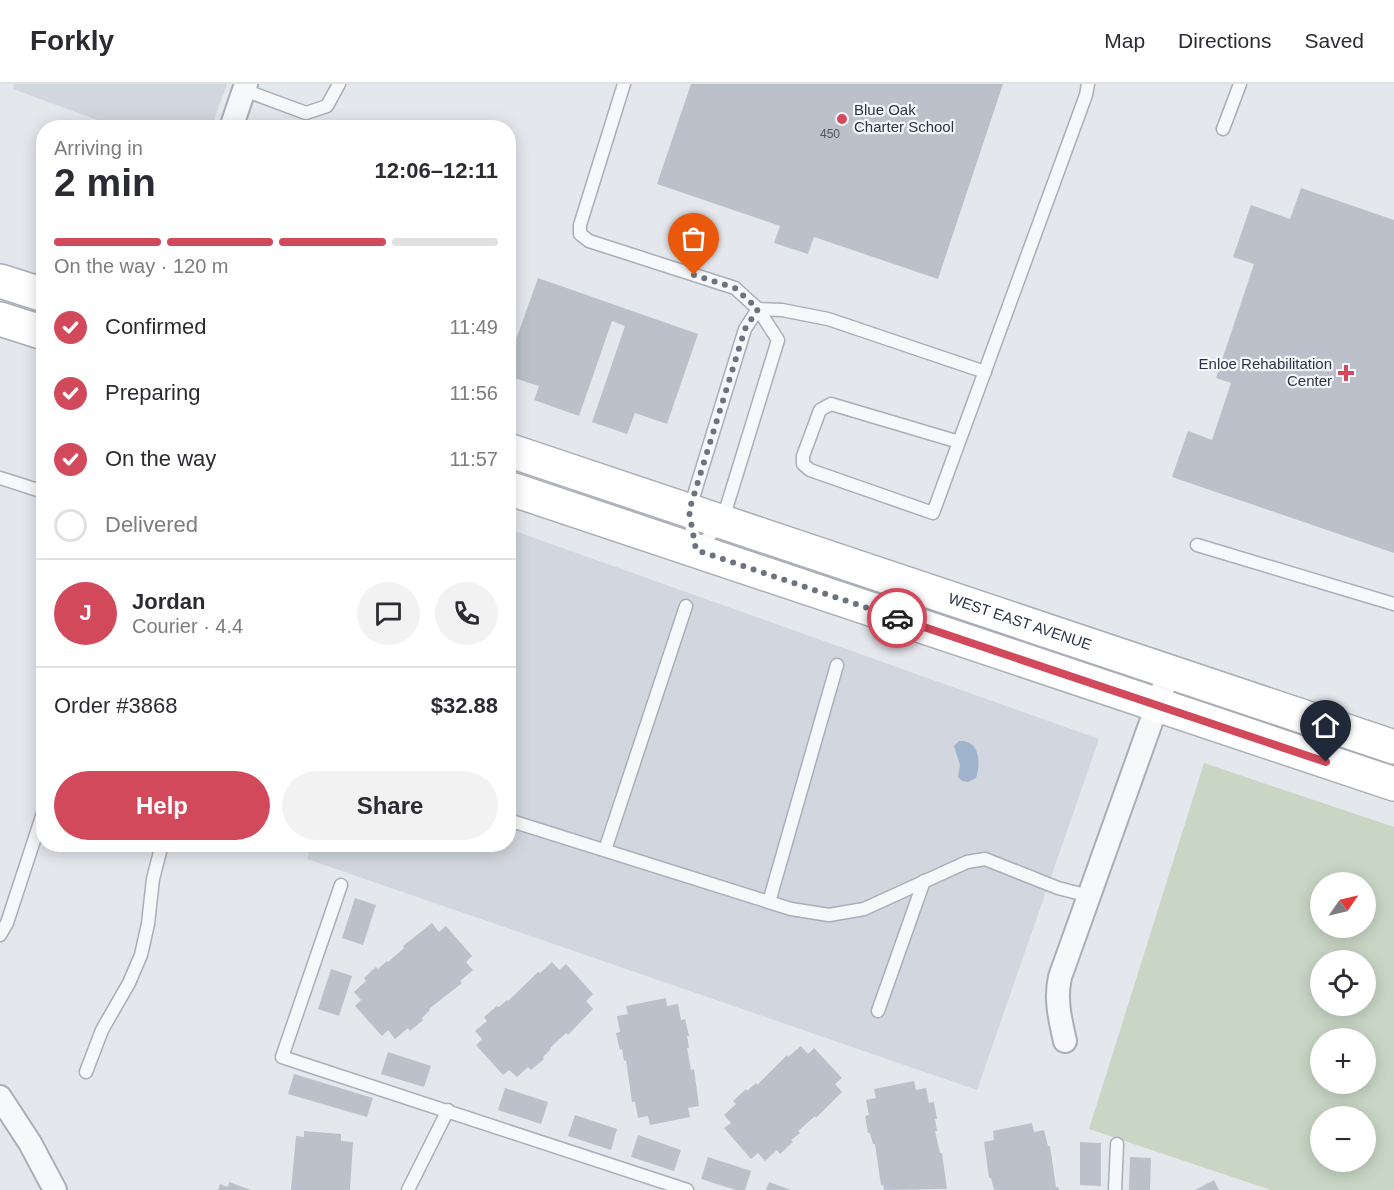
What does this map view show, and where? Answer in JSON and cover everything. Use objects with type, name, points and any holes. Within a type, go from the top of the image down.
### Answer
[{"type":"main road","points":[[0,281],[36,292]]},
{"type":"main road","points":[[0,319],[36,330]]},
{"type":"main road","name":"WEST EAST AVENUE","points":[[516,453],[1394,747]]},
{"type":"main road","points":[[516,491],[1394,784]]},
{"type":"street","points":[[234,120],[245,87]]},
{"type":"street","points":[[1065,1041],[1058,1008],[1057,991],[1060,977],[1169,672]]},
{"type":"street","points":[[0,1097],[30,1143],[55,1190]]},
{"type":"lane","points":[[245,87],[306,113],[327,106],[339,84]]},
{"type":"lane","points":[[624,84],[580,225],[580,234],[589,241],[735,288],[758,309],[778,339],[722,522],[696,550]]},
{"type":"lane","points":[[959,442],[831,404],[820,410],[803,456],[803,464],[810,470],[933,513],[985,372],[1086,94],[1088,84]]},
{"type":"lane","points":[[1223,129],[1240,84]]},
{"type":"lane","points":[[758,309],[782,310],[828,319],[985,372]]},
{"type":"lane","points":[[696,550],[689,511],[745,329],[758,309]]},
{"type":"lane","points":[[0,478],[36,489]]},
{"type":"lane","points":[[1197,545],[1394,604]]},
{"type":"lane","points":[[605,850],[686,606]]},
{"type":"lane","points":[[769,902],[837,665]]},
{"type":"lane","points":[[516,822],[791,909],[829,915],[864,909],[966,862],[985,859],[1058,888],[1089,896]]},
{"type":"lane","points":[[0,935],[10,913],[36,834]]},
{"type":"lane","points":[[86,1072],[102,1030],[129,983],[141,955],[148,924],[153,879],[160,852]]},
{"type":"lane","points":[[878,1011],[924,881]]},
{"type":"lane","points":[[341,885],[282,1057],[687,1190]]},
{"type":"lane","points":[[408,1190],[448,1110]]},
{"type":"lane","points":[[1114,1190],[1117,1144]]},
{"type":"shaded area","points":[[14,84],[227,84],[214,120],[97,120],[13,89]]},
{"type":"shaded area","points":[[516,531],[1099,739],[977,1090],[307,859],[310,852],[516,852]]},
{"type":"green space","points":[[1204,763],[1394,827],[1394,1190],[1271,1190],[1089,1129]]},
{"type":"water","points":[[959,741],[971,744],[977,753],[976,778],[968,782],[958,777],[960,765],[954,746]]},
{"type":"building","points":[[691,84],[1003,84],[938,279],[814,237],[808,254],[774,243],[780,226],[657,184]]},
{"type":"building","points":[[1301,188],[1394,220],[1394,553],[1172,477],[1188,431],[1212,440],[1231,383],[1216,378],[1254,264],[1233,257],[1251,205],[1290,219]]},
{"type":"building","points":[[538,278],[698,334],[667,424],[635,413],[627,434],[592,422],[625,326],[612,321],[579,416],[534,400],[539,386],[516,379],[516,340]]},
{"type":"building","points":[[355,898],[376,905],[363,945],[342,938]]},
{"type":"building","points":[[432,923],[439,932],[446,926],[472,956],[466,962],[473,970],[460,981],[462,983],[429,1009],[422,1018],[423,1020],[410,1031],[408,1028],[395,1039],[388,1030],[382,1036],[355,1006],[361,1000],[354,992],[376,967],[378,969],[388,962],[404,948],[403,946]]},
{"type":"building","points":[[552,962],[559,970],[566,964],[593,994],[586,1001],[593,1009],[568,1035],[566,1033],[550,1048],[543,1057],[544,1059],[531,1070],[528,1067],[517,1077],[509,1070],[503,1075],[476,1045],[482,1039],[475,1031],[487,1021],[484,1017],[497,1006],[508,1001],[538,972],[540,973]]},
{"type":"building","points":[[331,969],[352,976],[339,1016],[318,1009]]},
{"type":"building","points":[[666,998],[667,1006],[678,1004],[681,1020],[685,1019],[689,1036],[687,1036],[689,1048],[687,1048],[691,1070],[694,1069],[699,1106],[688,1108],[690,1117],[650,1125],[648,1116],[638,1118],[635,1102],[632,1102],[626,1060],[624,1061],[616,1033],[620,1032],[617,1016],[628,1014],[626,1006]]},
{"type":"building","points":[[801,1046],[808,1054],[814,1048],[842,1078],[835,1084],[842,1092],[816,1118],[815,1116],[798,1131],[800,1133],[791,1140],[793,1142],[780,1154],[777,1150],[765,1161],[758,1153],[751,1159],[724,1128],[731,1123],[724,1115],[736,1104],[733,1101],[746,1089],[747,1091],[756,1083],[757,1085],[787,1055],[788,1057]]},
{"type":"building","points":[[388,1052],[431,1066],[424,1087],[381,1074]]},
{"type":"building","points":[[294,1074],[373,1098],[367,1117],[288,1094]]},
{"type":"building","points":[[914,1081],[916,1090],[926,1088],[929,1103],[934,1102],[937,1119],[935,1119],[937,1131],[935,1131],[940,1153],[942,1153],[947,1189],[884,1190],[881,1185],[875,1144],[868,1133],[865,1116],[869,1115],[866,1100],[876,1098],[874,1089]]},
{"type":"building","points":[[505,1088],[548,1102],[541,1124],[498,1110]]},
{"type":"building","points":[[575,1115],[617,1129],[611,1150],[568,1136]]},
{"type":"building","points":[[1032,1123],[1034,1132],[1044,1130],[1048,1146],[1050,1146],[1056,1187],[1059,1190],[994,1190],[991,1178],[989,1178],[984,1142],[994,1140],[993,1131]]},
{"type":"building","points":[[304,1131],[341,1134],[341,1141],[353,1142],[350,1190],[291,1190],[296,1136],[304,1137]]},
{"type":"building","points":[[638,1135],[681,1150],[674,1171],[631,1157]]},
{"type":"building","points":[[1080,1142],[1101,1143],[1101,1186],[1080,1185]]},
{"type":"building","points":[[708,1157],[751,1171],[745,1190],[736,1190],[701,1179]]},
{"type":"building","points":[[1130,1157],[1151,1158],[1150,1190],[1129,1190]]},
{"type":"building","points":[[1214,1180],[1219,1190],[1195,1190]]},
{"type":"building","points":[[229,1182],[251,1190],[218,1190],[220,1184],[228,1187]]},
{"type":"building","points":[[769,1182],[791,1190],[766,1190]]},
{"type":"way so far","points":[[694,275],[735,288],[758,309],[745,329],[689,511],[696,550],[897,618]]},
{"type":"place","name":"Blue Oak Charter School","points":[[842,119]]},
{"type":"place","name":"Enloe Rehabilitation Center","points":[[1346,373]]},
{"type":"route","points":[[897,618],[1326,762]]}]
